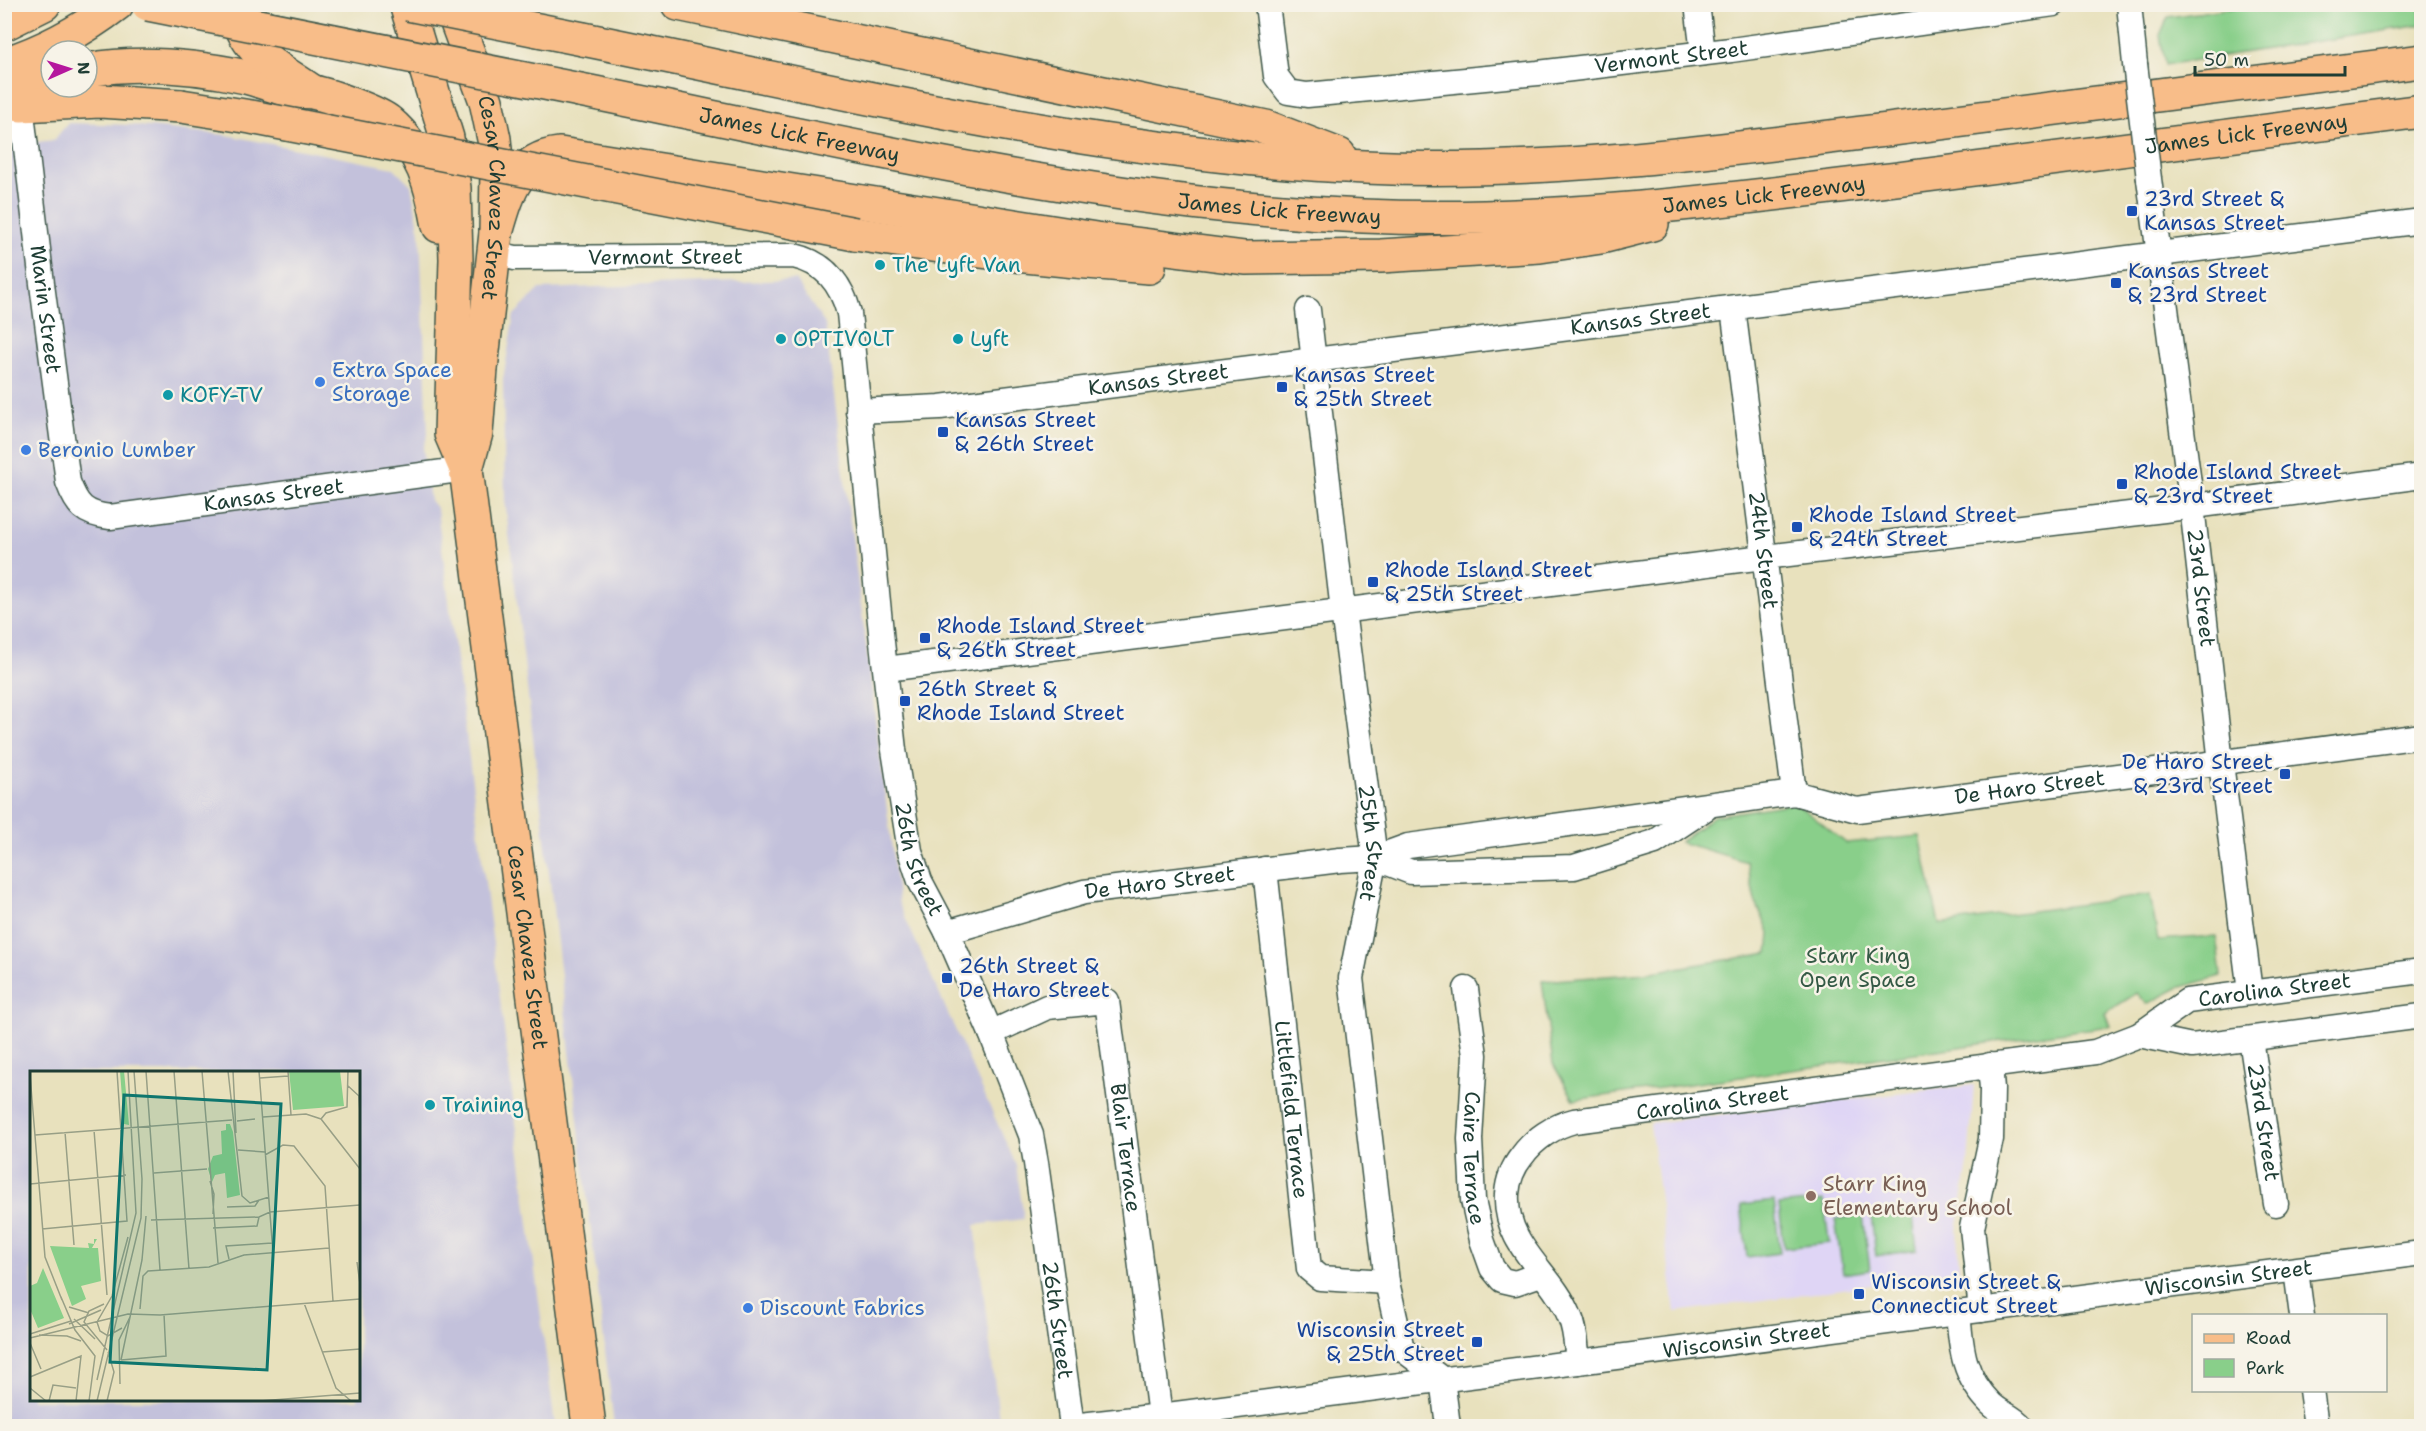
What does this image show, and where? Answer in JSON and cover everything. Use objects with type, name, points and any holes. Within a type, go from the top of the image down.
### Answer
[{"type":"main road","points":[[24,15],[54,4]]},
{"type":"main road","points":[[4,64],[50,45],[90,23],[117,4]]},
{"type":"main road","name":"James Lick Freeway","points":[[148,4],[1062,185],[1148,198],[1258,210],[1367,216],[1501,217],[1631,210],[1763,196],[2421,111]]},
{"type":"main road","points":[[234,4],[243,29],[263,58],[280,72],[313,92],[388,121],[412,146],[423,163],[431,186],[439,230],[452,351]]},
{"type":"main road","points":[[407,4],[1096,140],[1198,154],[1370,167],[1488,166],[1652,158],[2421,61]]},
{"type":"main road","name":"Cesar Chavez Street","points":[[407,4],[438,116],[447,138],[454,189],[456,259],[451,434],[466,469],[589,1426]]},
{"type":"main road","name":"Cesar Chavez Street","points":[[450,4],[480,81],[492,126],[497,169],[495,243],[476,433],[466,469]]},
{"type":"main road","points":[[678,4],[1266,127],[1370,167]]},
{"type":"main road","points":[[774,4],[1132,100]]},
{"type":"main road","points":[[99,69],[143,65],[206,68],[294,91],[313,92]]},
{"type":"main road","points":[[10,98],[39,82]]},
{"type":"main road","points":[[10,98],[181,106],[251,117],[855,234],[940,247],[1153,267],[1241,266],[1346,257]]},
{"type":"main road","points":[[438,116],[459,134],[467,159],[473,231],[483,245],[495,243],[509,192],[521,172],[540,158],[560,154],[1143,246],[1245,258],[1346,257],[1496,250],[1571,243],[1763,196]]},
{"type":"street","name":"Vermont Street","points":[[1267,4],[1276,76],[1288,92],[1311,95],[1527,75],[2054,4]]},
{"type":"street","points":[[1696,4],[1703,53]]},
{"type":"street","name":"23rd Street","points":[[2129,4],[2250,992]]},
{"type":"street","name":"Marin Street","points":[[10,98],[68,482],[74,498],[83,509]]},
{"type":"street","name":"Kansas Street","points":[[858,411],[940,407],[1314,362],[2421,221]]},
{"type":"street","name":"Vermont Street","points":[[495,243],[515,258],[794,256],[808,260],[832,276]]},
{"type":"street","name":"26th Street","points":[[832,276],[841,288],[849,313],[894,750],[910,851],[920,881],[947,932],[991,1033],[1031,1135],[1072,1426]]},
{"type":"street","name":"24th Street","points":[[1733,308],[1794,793]]},
{"type":"street","name":"25th Street","points":[[1308,310],[1375,858],[1351,978],[1387,1282],[1402,1349],[1442,1379]]},
{"type":"street","name":"Kansas Street","points":[[83,509],[96,515],[110,517],[466,469]]},
{"type":"street","points":[[886,669],[2421,476]]},
{"type":"street","name":"De Haro Street","points":[[947,932],[1084,892],[1265,869],[1375,858],[1408,846],[1794,793],[1857,810],[2421,736]]},
{"type":"street","name":"De Haro Street","points":[[1375,858],[1411,872],[1574,867],[1655,842],[1710,805]]},
{"type":"street","name":"Littlefield Terrace","points":[[1265,869],[1309,1269],[1320,1278],[1387,1282]]},
{"type":"street","name":"Carolina Street","points":[[1578,1362],[1570,1317],[1528,1258],[1508,1216],[1508,1186],[1512,1173],[1526,1151],[1544,1135],[1561,1125],[1574,1121],[2095,1052],[2139,1035],[2187,1001],[2421,971]]},
{"type":"street","name":"Caire Terrace","points":[[1466,989],[1475,1055],[1474,1104],[1470,1139],[1473,1200],[1482,1240],[1492,1268],[1502,1280],[1515,1283],[1541,1274]]},
{"type":"street","name":"Blair Terrace","points":[[991,1033],[1047,1007],[1107,1001],[1160,1416]]},
{"type":"street","points":[[2139,1035],[2192,1046],[2421,1016]]},
{"type":"street","name":"23rd Street","points":[[2251,1039],[2277,1204]]},
{"type":"street","points":[[1990,1065],[1992,1089],[1990,1139],[1971,1228],[1969,1311],[1960,1349],[1971,1379],[1992,1405],[2017,1420],[2021,1426]]},
{"type":"street","name":"Wisconsin Street","points":[[1072,1426],[2421,1254]]},
{"type":"street","points":[[2296,1270],[2302,1314]]},
{"type":"street","points":[[1442,1379],[1448,1426]]},
{"type":"street","points":[[2311,1392],[2316,1426]]},
{"type":"shaded area","points":[[68,123],[130,125],[226,135],[394,168],[411,185],[420,233],[428,435],[423,448],[430,500],[437,509],[555,1426],[5,1426],[4,146],[54,140]]},
{"type":"shaded area","points":[[795,280],[825,324],[899,904],[1016,1165],[1024,1219],[975,1225],[1000,1426],[614,1426],[505,500],[503,380],[514,315],[540,289]]},
{"type":"shaded area","name":"Starr King Elementary School","points":[[1974,1085],[1968,1163],[1957,1230],[1959,1273],[1675,1312],[1650,1123]]},
{"type":"green space","points":[[2261,4],[2421,5],[2421,25],[2165,65],[2160,35],[2168,17]]},
{"type":"green space","name":"Starr King Open Space","points":[[1796,803],[1846,843],[1920,836],[1939,924],[2150,895],[2158,940],[2216,936],[2221,976],[2178,988],[2147,1004],[2137,993],[2105,1013],[2110,1026],[1574,1100],[1553,1064],[1542,981],[1646,973],[1768,953],[1770,933],[1755,901],[1747,862],[1680,842],[1714,816]]},
{"type":"green space","points":[[1824,1200],[1829,1243],[1784,1248],[1779,1205]]},
{"type":"green space","points":[[1774,1201],[1780,1253],[1747,1257],[1741,1205]]},
{"type":"green space","points":[[1912,1209],[1917,1250],[1876,1256],[1871,1215]]},
{"type":"green space","points":[[1863,1215],[1870,1270],[1843,1274],[1835,1219]]},
{"type":"place","name":"23rd Street & Kansas Street","points":[[2132,211]]},
{"type":"place","name":"The Lyft Van","points":[[880,265]]},
{"type":"place","name":"Kansas Street & 23rd Street","points":[[2116,283]]},
{"type":"place","name":"OPTIVOLT","points":[[781,339]]},
{"type":"place","name":"Lyft","points":[[958,339]]},
{"type":"place","name":"Extra Space Storage","points":[[320,382]]},
{"type":"place","name":"Kansas Street & 25th Street","points":[[1282,387]]},
{"type":"place","name":"KOFY-TV","points":[[168,395]]},
{"type":"place","name":"Kansas Street & 26th Street","points":[[943,432]]},
{"type":"place","name":"Beronio Lumber","points":[[26,450]]},
{"type":"place","name":"Rhode Island Street & 23rd Street","points":[[2122,484]]},
{"type":"place","name":"Rhode Island Street & 24th Street","points":[[1797,527]]},
{"type":"place","name":"Rhode Island Street & 25th Street","points":[[1373,582]]},
{"type":"place","name":"Rhode Island Street & 26th Street","points":[[925,638]]},
{"type":"place","name":"26th Street & Rhode Island Street","points":[[905,701]]},
{"type":"place","name":"De Haro Street & 23rd Street","points":[[2285,774]]},
{"type":"place","name":"26th Street & De Haro Street","points":[[947,978]]},
{"type":"place","name":"Training","points":[[430,1105]]},
{"type":"place","name":"Starr King Elementary School","points":[[1811,1196]]},
{"type":"place","name":"Wisconsin Street & Connecticut Street","points":[[1859,1294]]},
{"type":"place","name":"Discount Fabrics","points":[[748,1308]]},
{"type":"place","name":"Wisconsin Street & 25th Street","points":[[1477,1342]]}]
